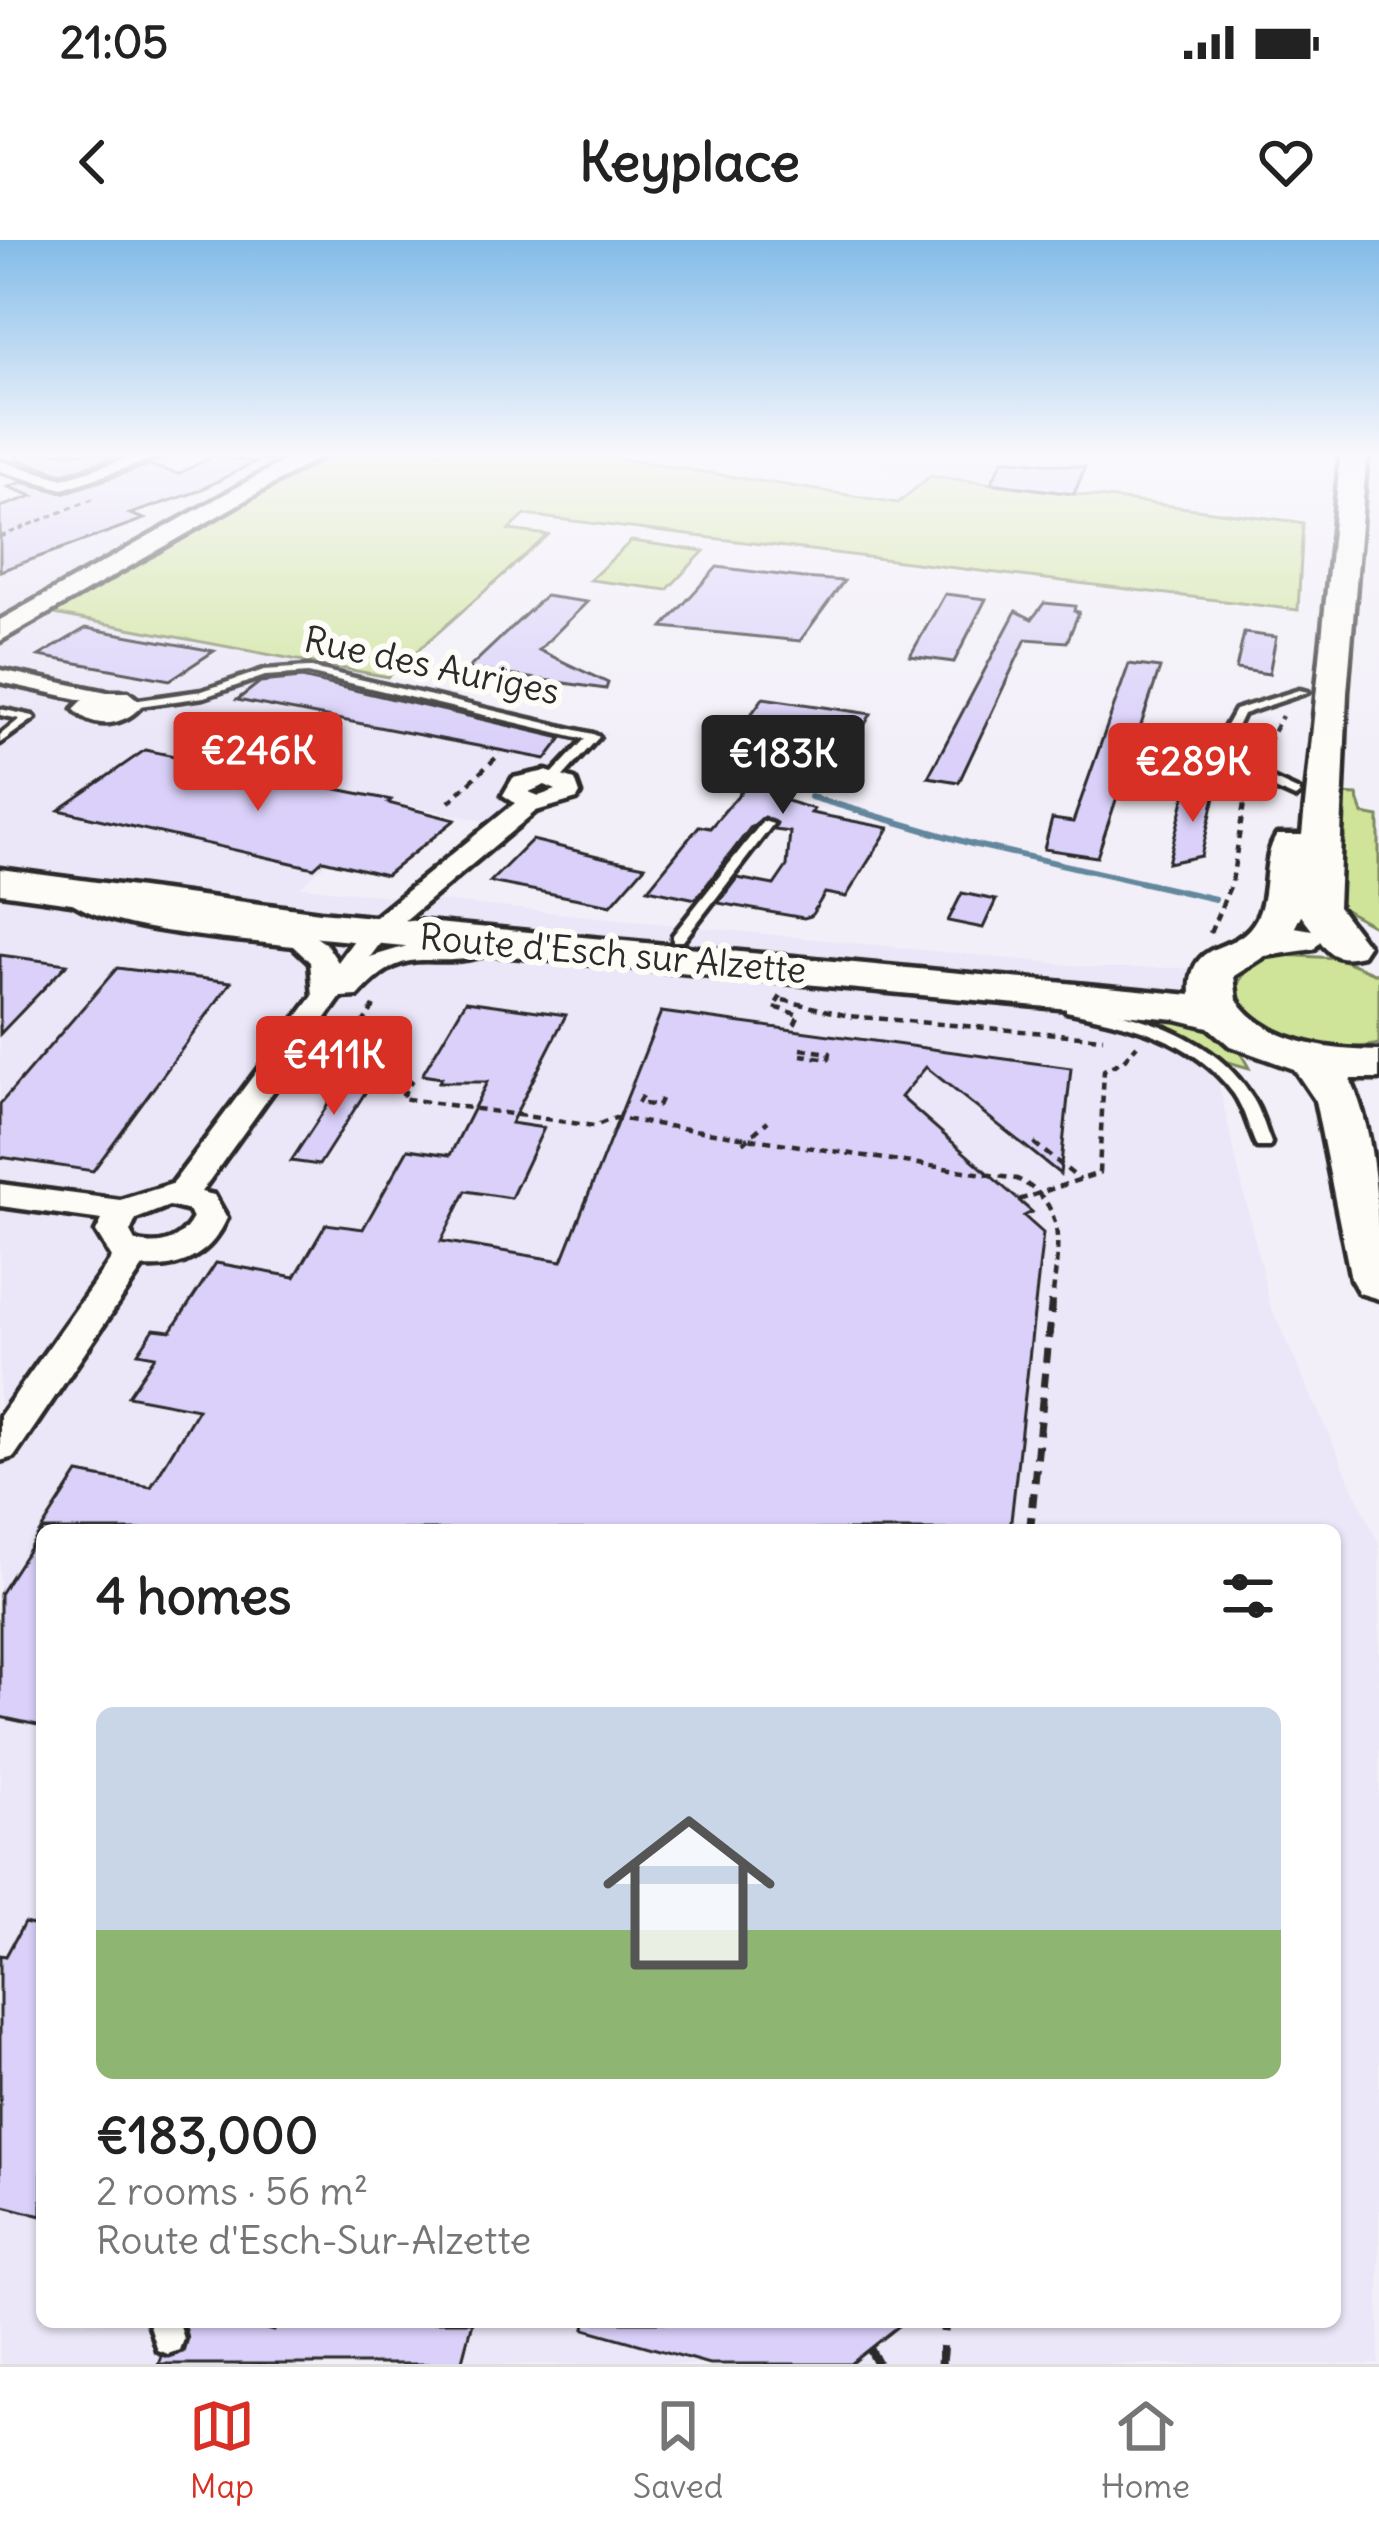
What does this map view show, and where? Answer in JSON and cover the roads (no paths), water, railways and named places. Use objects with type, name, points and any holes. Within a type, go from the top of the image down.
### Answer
[{"type":"main road","points":[[1262,943],[1278,926],[1285,906],[1295,794],[1294,694],[1319,551]]},
{"type":"main road","points":[[1344,551],[1330,693],[1318,908],[1363,952]]},
{"type":"main road","points":[[0,857],[190,887],[393,931],[678,938],[1046,976],[1162,982],[1219,997],[1229,956],[1262,943],[1302,940],[1363,952]]},
{"type":"main road","name":"Route d'Esch sur Alzette","points":[[0,880],[76,895],[634,955],[776,988],[967,987],[1176,1005],[1219,997],[1258,1042],[1312,1061],[1379,1067]]},
{"type":"main road","points":[[1312,1061],[1340,1100],[1379,1279]]},
{"type":"main road","points":[[1379,1067],[1372,1078],[1379,1117]]},
{"type":"street","points":[[0,628],[140,551]]},
{"type":"street","points":[[0,676],[126,699],[132,704]]},
{"type":"street","name":"Rue des Auriges","points":[[393,931],[530,803],[515,795],[516,787],[537,778],[554,779]]},
{"type":"street","points":[[76,895],[112,913],[300,939],[321,953],[328,965],[328,997]]},
{"type":"street","points":[[182,1195],[328,997],[393,931]]},
{"type":"street","points":[[294,1042],[333,1011],[393,931]]},
{"type":"street","points":[[0,1195],[123,1212]]},
{"type":"street","points":[[182,1195],[208,1209],[203,1234],[172,1253],[133,1255],[115,1241],[116,1222],[123,1212],[150,1197],[182,1195]]},
{"type":"street","points":[[0,1446],[133,1255]]},
{"type":"lane","name":"Rue des Auriges","points":[[132,704],[204,694],[286,669],[348,678],[593,737],[554,779]]},
{"type":"lane","points":[[1294,694],[1239,712],[1228,733],[1248,772],[1295,794]]},
{"type":"lane","points":[[0,712],[29,718],[0,740]]},
{"type":"lane","points":[[678,938],[767,824]]},
{"type":"lane","points":[[967,987],[1021,1003],[1126,1018],[1173,1036],[1202,1053],[1239,1089],[1263,1143]]},
{"type":"waterway","points":[[811,797],[972,844],[1215,899]]}]
